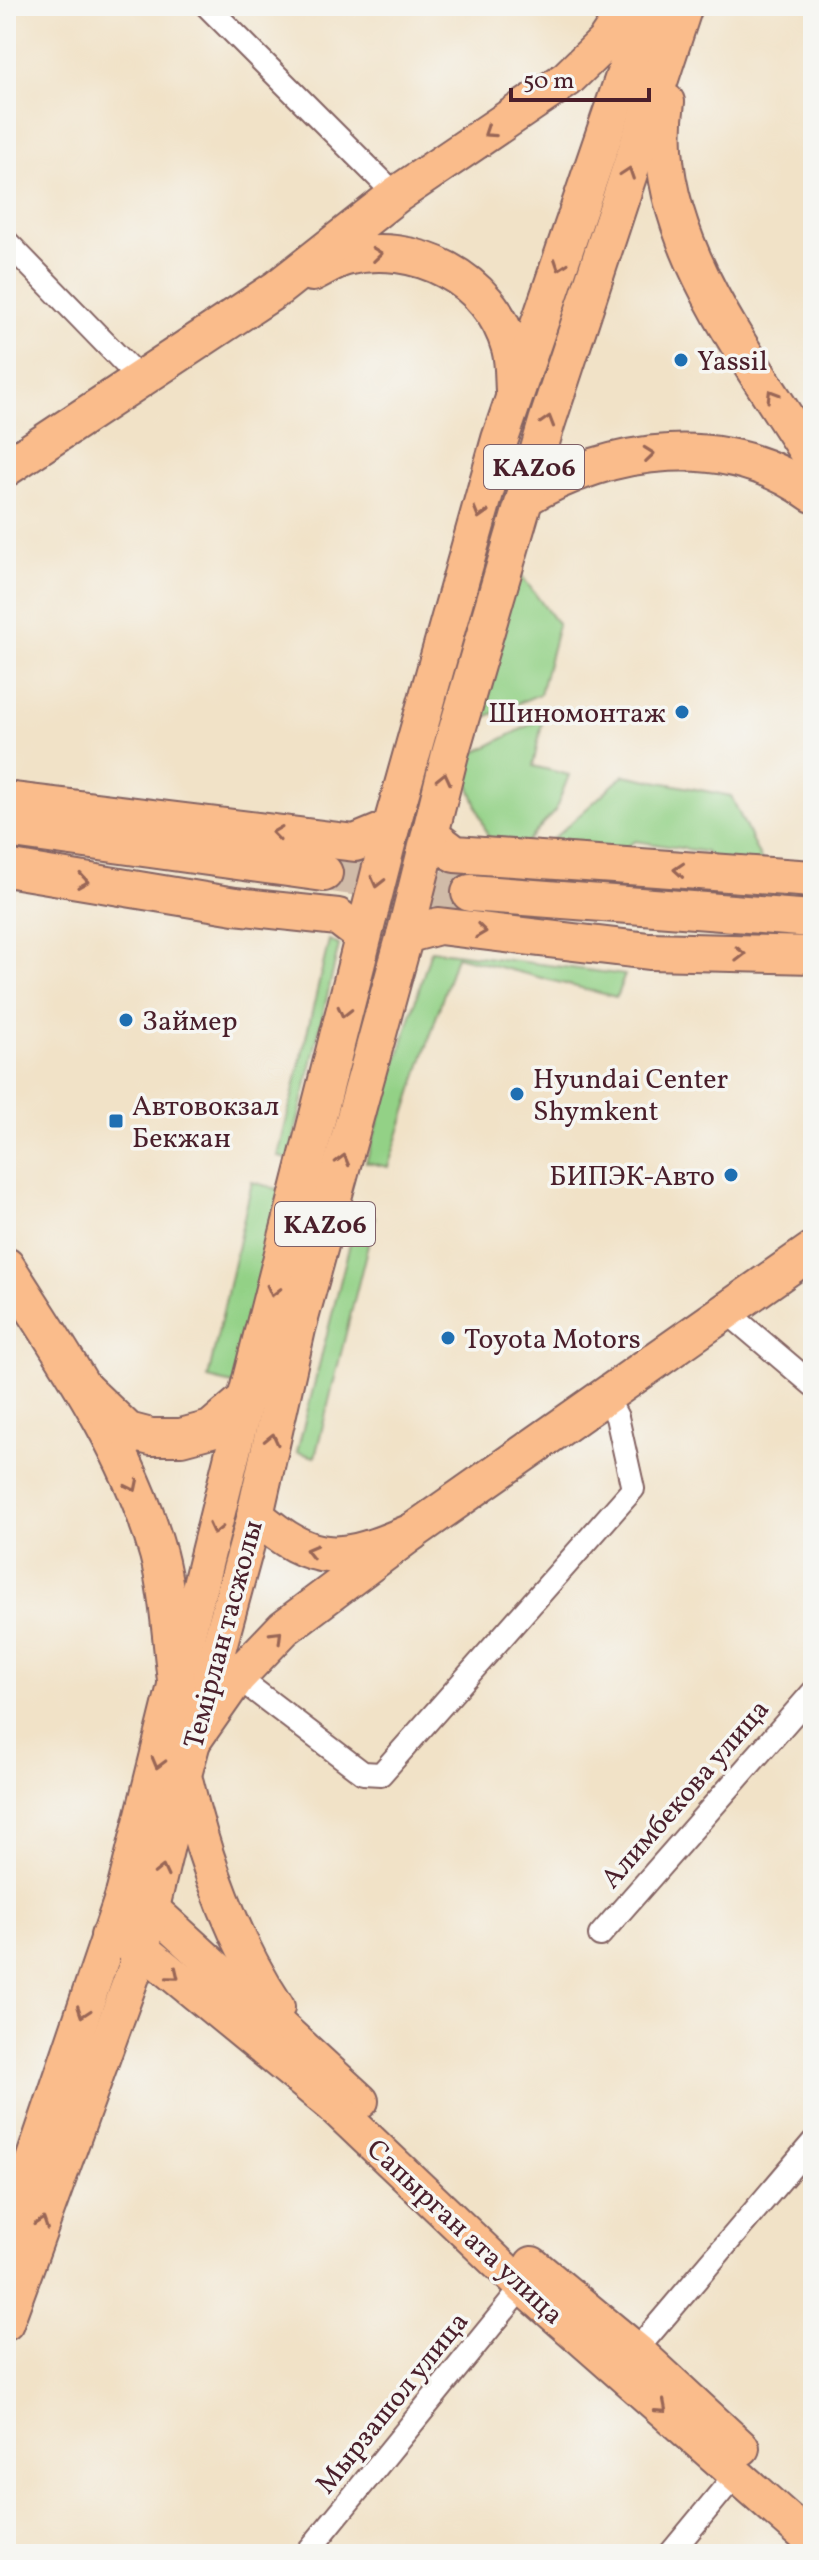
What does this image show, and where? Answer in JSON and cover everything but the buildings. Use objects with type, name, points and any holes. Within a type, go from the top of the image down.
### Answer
[{"type":"highway","points":[[6,468],[278,288],[396,195],[567,79],[605,42],[629,6]]},
{"type":"highway","name":"KАZ06","points":[[351,927],[391,828],[514,400],[648,6]]},
{"type":"highway","name":"KАZ06","points":[[685,6],[661,135],[665,178],[680,230],[699,276],[813,461]]},
{"type":"highway","name":"KАZ06","points":[[422,931],[442,845],[450,754],[525,498],[685,6]]},
{"type":"highway","points":[[278,288],[345,257],[396,252],[434,262],[467,282],[492,308],[510,349],[514,400]]},
{"type":"highway","points":[[525,498],[558,478],[592,464],[671,452],[725,456],[774,470],[813,494]]},
{"type":"highway","points":[[6,800],[355,843],[391,828]]},
{"type":"highway","points":[[6,829],[324,873]]},
{"type":"highway","points":[[6,868],[351,927],[355,843]]},
{"type":"highway","points":[[442,845],[813,879]]},
{"type":"highway","points":[[470,893],[813,919]]},
{"type":"highway","name":"Темірлан тасжолы","points":[[246,1399],[351,927]]},
{"type":"highway","points":[[422,931],[649,951],[813,955]]},
{"type":"highway","name":"Темірлан тасжолы","points":[[255,1515],[301,1314],[422,931]]},
{"type":"highway","points":[[193,1740],[237,1677],[284,1628],[412,1532],[813,1250]]},
{"type":"highway","points":[[6,1266],[86,1391],[140,1502],[158,1556],[177,1688]]},
{"type":"highway","points":[[86,1391],[128,1431],[151,1437],[181,1437],[211,1429],[246,1399]]},
{"type":"highway","points":[[255,1515],[292,1544],[335,1556],[370,1550],[412,1532]]},
{"type":"main road","name":"Темірлан тасжолы","points":[[6,2323],[142,1949],[138,1902],[177,1688],[246,1399]]},
{"type":"main road","name":"Темірлан тасжолы","points":[[6,2240],[108,1936],[138,1902],[184,1775],[255,1515]]},
{"type":"main road","points":[[184,1775],[197,1826],[228,1915],[253,1971],[303,2047]]},
{"type":"main road","name":"Сапырган ата улица","points":[[138,1902],[303,2047],[543,2274],[737,2473],[813,2542]]},
{"type":"main road","name":"Сапырган ата улица","points":[[108,1936],[142,1949],[331,2104],[523,2287],[627,2360],[813,2513]]},
{"type":"street","points":[[207,6],[396,195]]},
{"type":"street","points":[[6,241],[140,379]]},
{"type":"street","points":[[726,1311],[813,1385]]},
{"type":"street","points":[[237,1677],[363,1773],[381,1774],[633,1489],[617,1417],[606,1396]]},
{"type":"street","name":"Алимбекова улица","points":[[600,1935],[813,1692]]},
{"type":"street","points":[[627,2360],[813,2142]]},
{"type":"street","name":"Мырзашол улица","points":[[306,2554],[523,2287]]},
{"type":"street","points":[[670,2554],[737,2473]]},
{"type":"green space","points":[[516,568],[558,625],[540,694],[478,720]]},
{"type":"green space","points":[[543,718],[533,766],[569,775],[555,811],[514,856],[491,845],[466,776],[471,755]]},
{"type":"green space","points":[[624,775],[731,796],[769,877],[716,869],[706,852],[635,841],[612,857],[536,854]]},
{"type":"green space","points":[[329,940],[339,945],[289,1160],[278,1156]]},
{"type":"green space","points":[[431,950],[625,975],[616,997],[456,956],[388,1167],[366,1162]]},
{"type":"green space","points":[[252,1182],[281,1190],[237,1385],[208,1378]]},
{"type":"green space","points":[[358,1212],[375,1217],[315,1457],[297,1452]]},
{"type":"tunnel","points":[[324,873],[470,893]]},
{"type":"place","name":"Yassil","points":[[681,360]]},
{"type":"place","name":"Шиномонтаж","points":[[682,712]]},
{"type":"place","name":"Займер","points":[[126,1020]]},
{"type":"place","name":"Hyundai Center Shymkent","points":[[517,1094]]},
{"type":"place","name":"Автовокзал Бекжан","points":[[116,1121]]},
{"type":"place","name":"БИПЭК-Авто","points":[[731,1175]]},
{"type":"place","name":"Toyota Motors","points":[[448,1338]]}]
